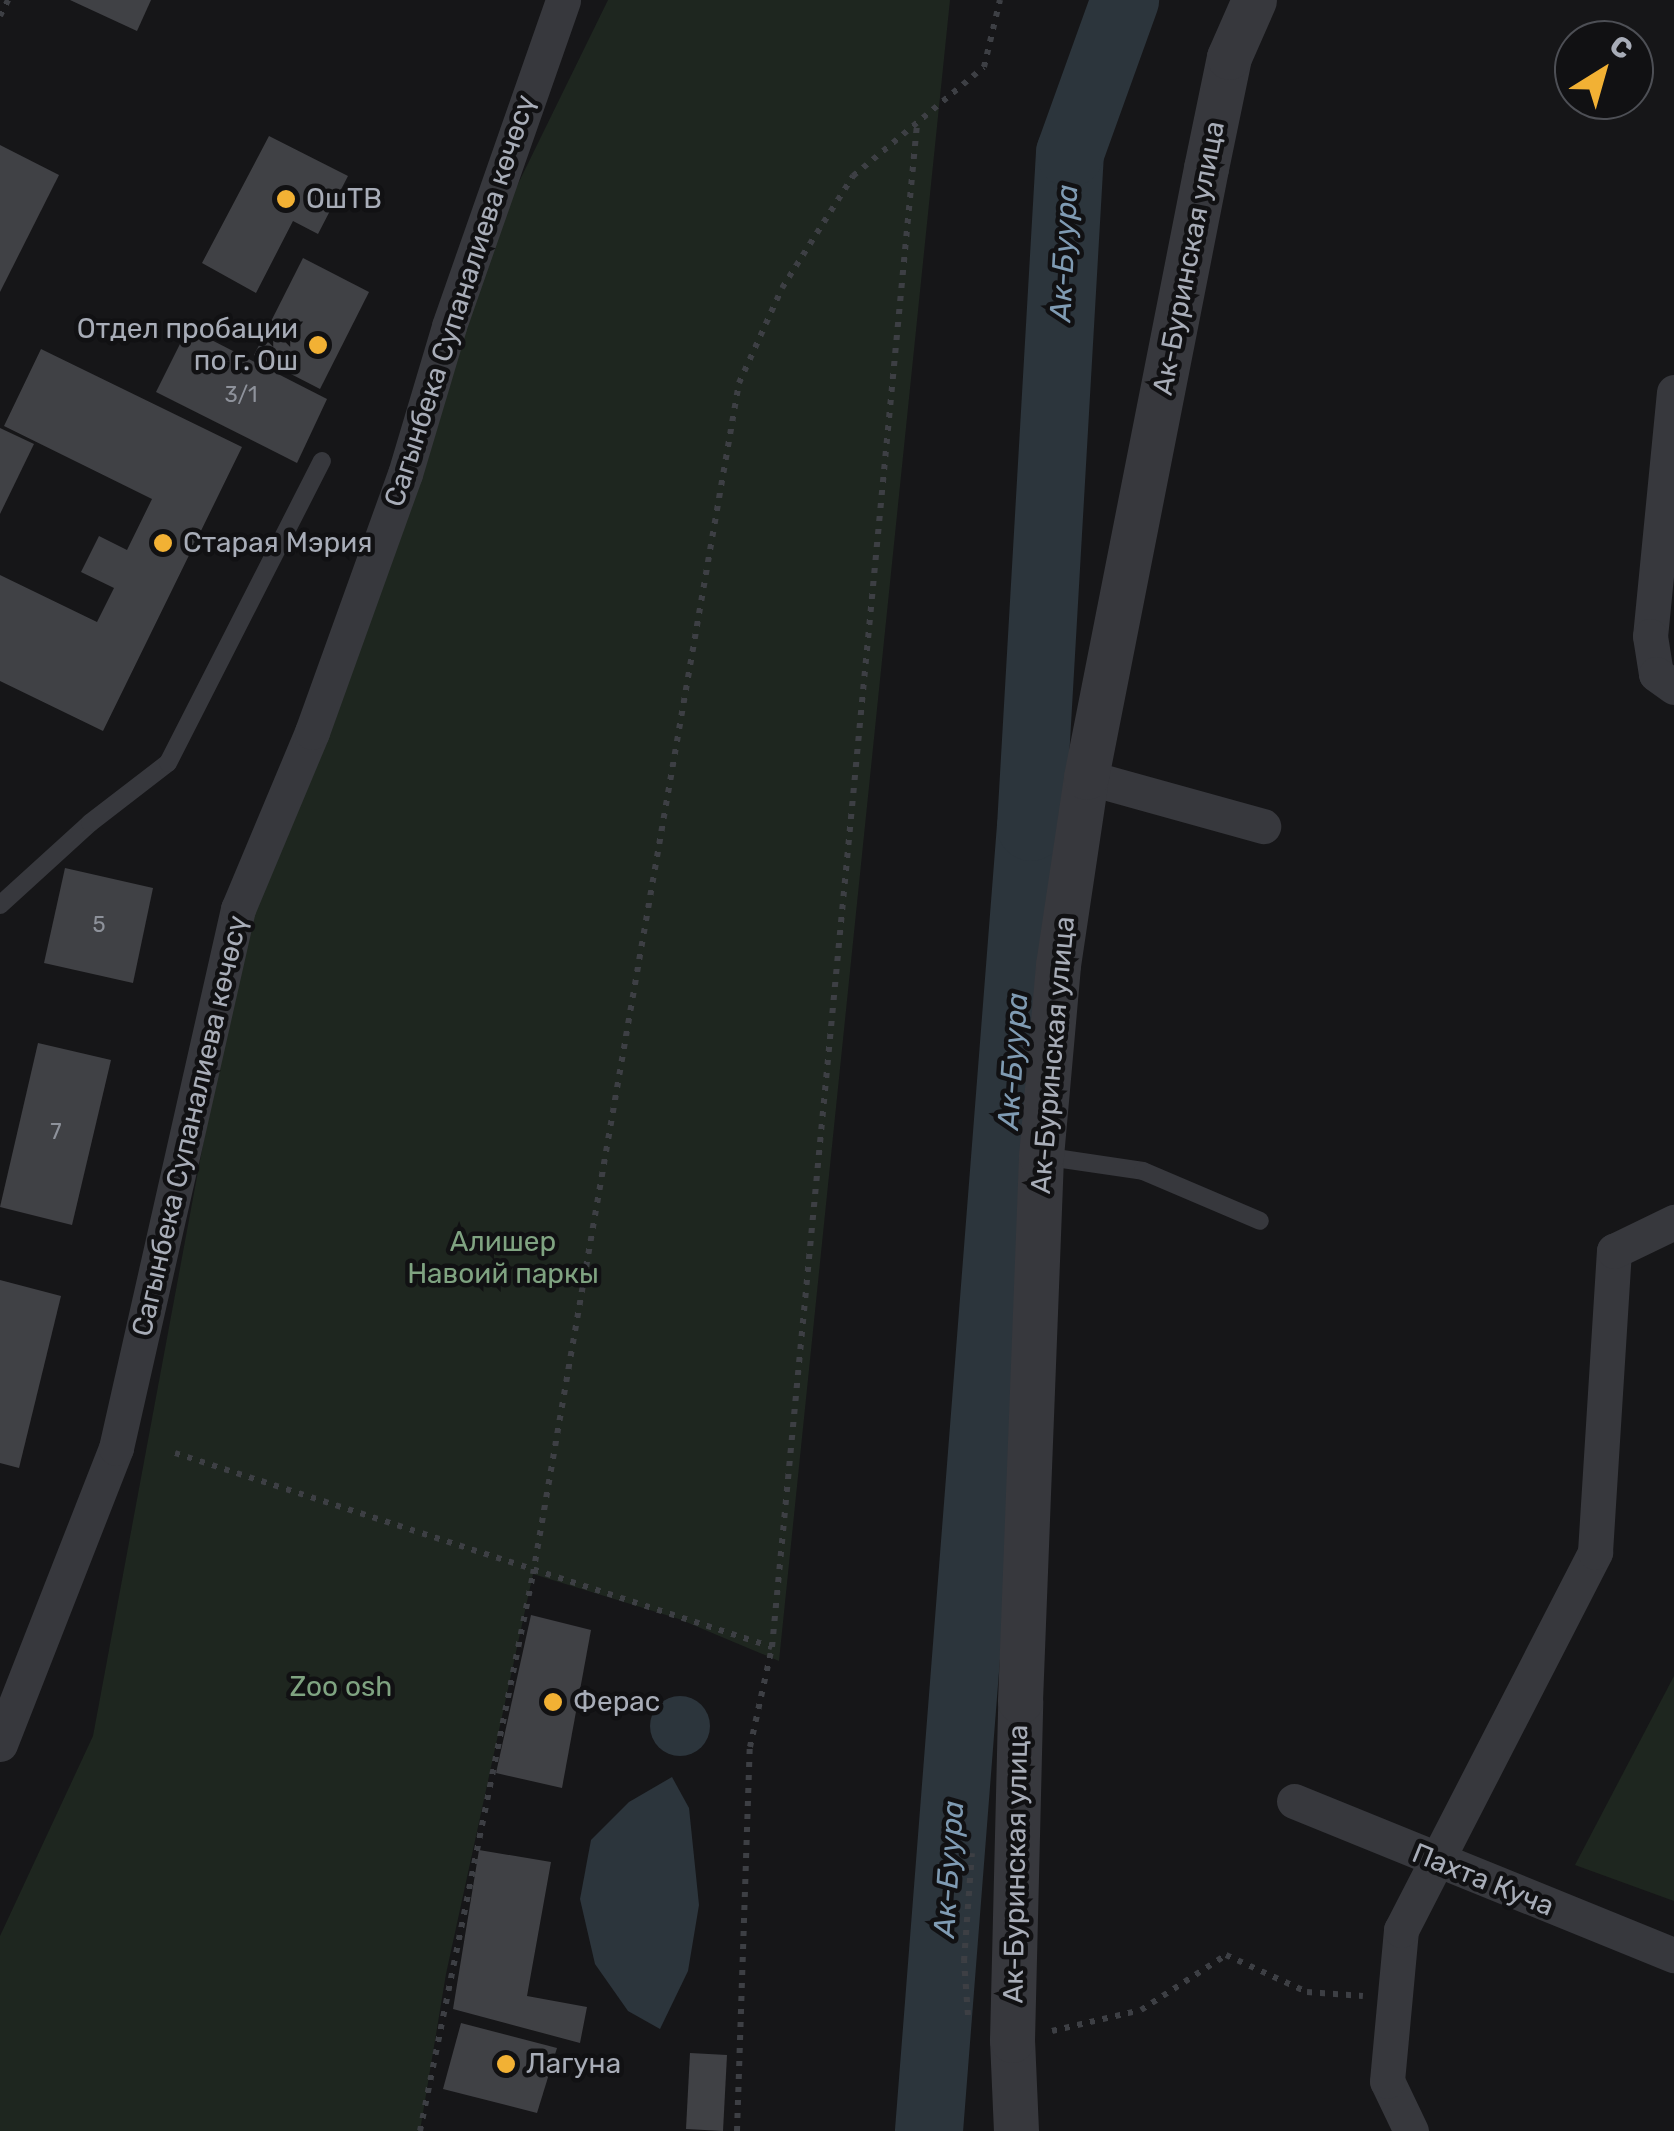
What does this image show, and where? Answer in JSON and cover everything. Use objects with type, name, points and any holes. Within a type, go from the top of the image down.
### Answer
[{"type":"street","name":"Сагынбека Супаналиева көчөсү","points":[[0,1744],[16,1678],[116,1448],[238,910],[312,732],[405,474],[483,222],[563,0]]},
{"type":"street","name":"Ак-Буринская улица","points":[[1016,2131],[1012,2040],[1041,1156],[1058,965],[1086,777],[1229,57],[1254,0]]},
{"type":"street","points":[[1674,392],[1650,636],[1656,674],[1674,687]]},
{"type":"street","points":[[1086,777],[1263,826]]},
{"type":"street","points":[[1411,2131],[1387,2081],[1400,1930],[1594,1552],[1614,1251],[1674,1222]]},
{"type":"street","name":"Пахта Кучa","points":[[1294,1801],[1435,1862],[1674,1954]]},
{"type":"lane","points":[[0,905],[168,763],[322,461]]},
{"type":"lane","points":[[1041,1156],[1143,1171],[1260,1221]]},
{"type":"path","points":[[0,16],[8,0]]},
{"type":"path","points":[[420,2131],[532,1574],[738,384],[782,288],[853,176],[984,67],[1000,0]]},
{"type":"path","points":[[737,2131],[750,1747],[772,1647],[917,123]]},
{"type":"path","points":[[174,1452],[532,1574],[772,1647]]},
{"type":"path","points":[[1012,2040],[1141,2010],[1226,1955],[1307,1992],[1394,1998]]},
{"type":"green space","name":"Алишер Навоий паркы","points":[[608,0],[950,0],[779,1661],[679,1619],[533,1574],[446,1974],[420,2131],[0,2131],[0,1936],[93,1736],[244,924],[491,239]]},
{"type":"green space","points":[[1674,1676],[1674,1901],[1575,1865]]},
{"type":"shaded area","points":[[680,1696],[702,1704],[710,1726],[702,1748],[680,1756],[658,1748],[650,1726],[658,1704]]},
{"type":"shaded area","points":[[672,1777],[689,1808],[699,1905],[688,1971],[660,2029],[628,2011],[595,1964],[580,1899],[591,1840],[629,1802]]},
{"type":"building","points":[[70,0],[151,0],[137,31]]},
{"type":"building","name":"ОшТВ","points":[[269,136],[348,176],[318,234],[293,221],[256,293],[202,263]]},
{"type":"building","points":[[0,145],[59,175],[0,292]]},
{"type":"building","points":[[303,258],[369,292],[320,389],[254,355]]},
{"type":"building","points":[[188,328],[327,399],[297,463],[156,392]]},
{"type":"building","name":"Старая Мэрия","points":[[41,349],[242,447],[103,731],[0,681],[0,575],[97,622],[114,588],[81,572],[99,536],[127,550],[152,499],[4,426]]},
{"type":"building","points":[[0,428],[34,444],[0,514]]},
{"type":"building","points":[[65,868],[153,888],[133,983],[44,963]]},
{"type":"building","points":[[38,1043],[111,1060],[72,1225],[0,1207]]},
{"type":"building","points":[[0,1280],[61,1296],[19,1468],[0,1463]]},
{"type":"building","points":[[531,1615],[591,1630],[562,1788],[496,1773]]},
{"type":"building","points":[[479,1850],[551,1862],[527,1996],[587,2007],[580,2043],[453,2009]]},
{"type":"building","points":[[461,2023],[557,2048],[537,2113],[443,2089]]},
{"type":"building","points":[[690,2053],[727,2055],[723,2131],[686,2129]]},
{"type":"waterway","name":"Ак-Буура","points":[[929,2131],[1031,827],[1070,153],[1125,0]]},
{"type":"place","name":"ОшТВ","points":[[286,199]]},
{"type":"place","name":"Отдел пробации по г. Ош","points":[[318,345]]},
{"type":"place","name":"Старая Мэрия","points":[[163,543]]},
{"type":"place","name":"Ферас","points":[[553,1702]]},
{"type":"place","name":"Лагуна","points":[[506,2064]]},
{"type":"park label","name":"Zoo osh","points":[[341,1687]]}]
